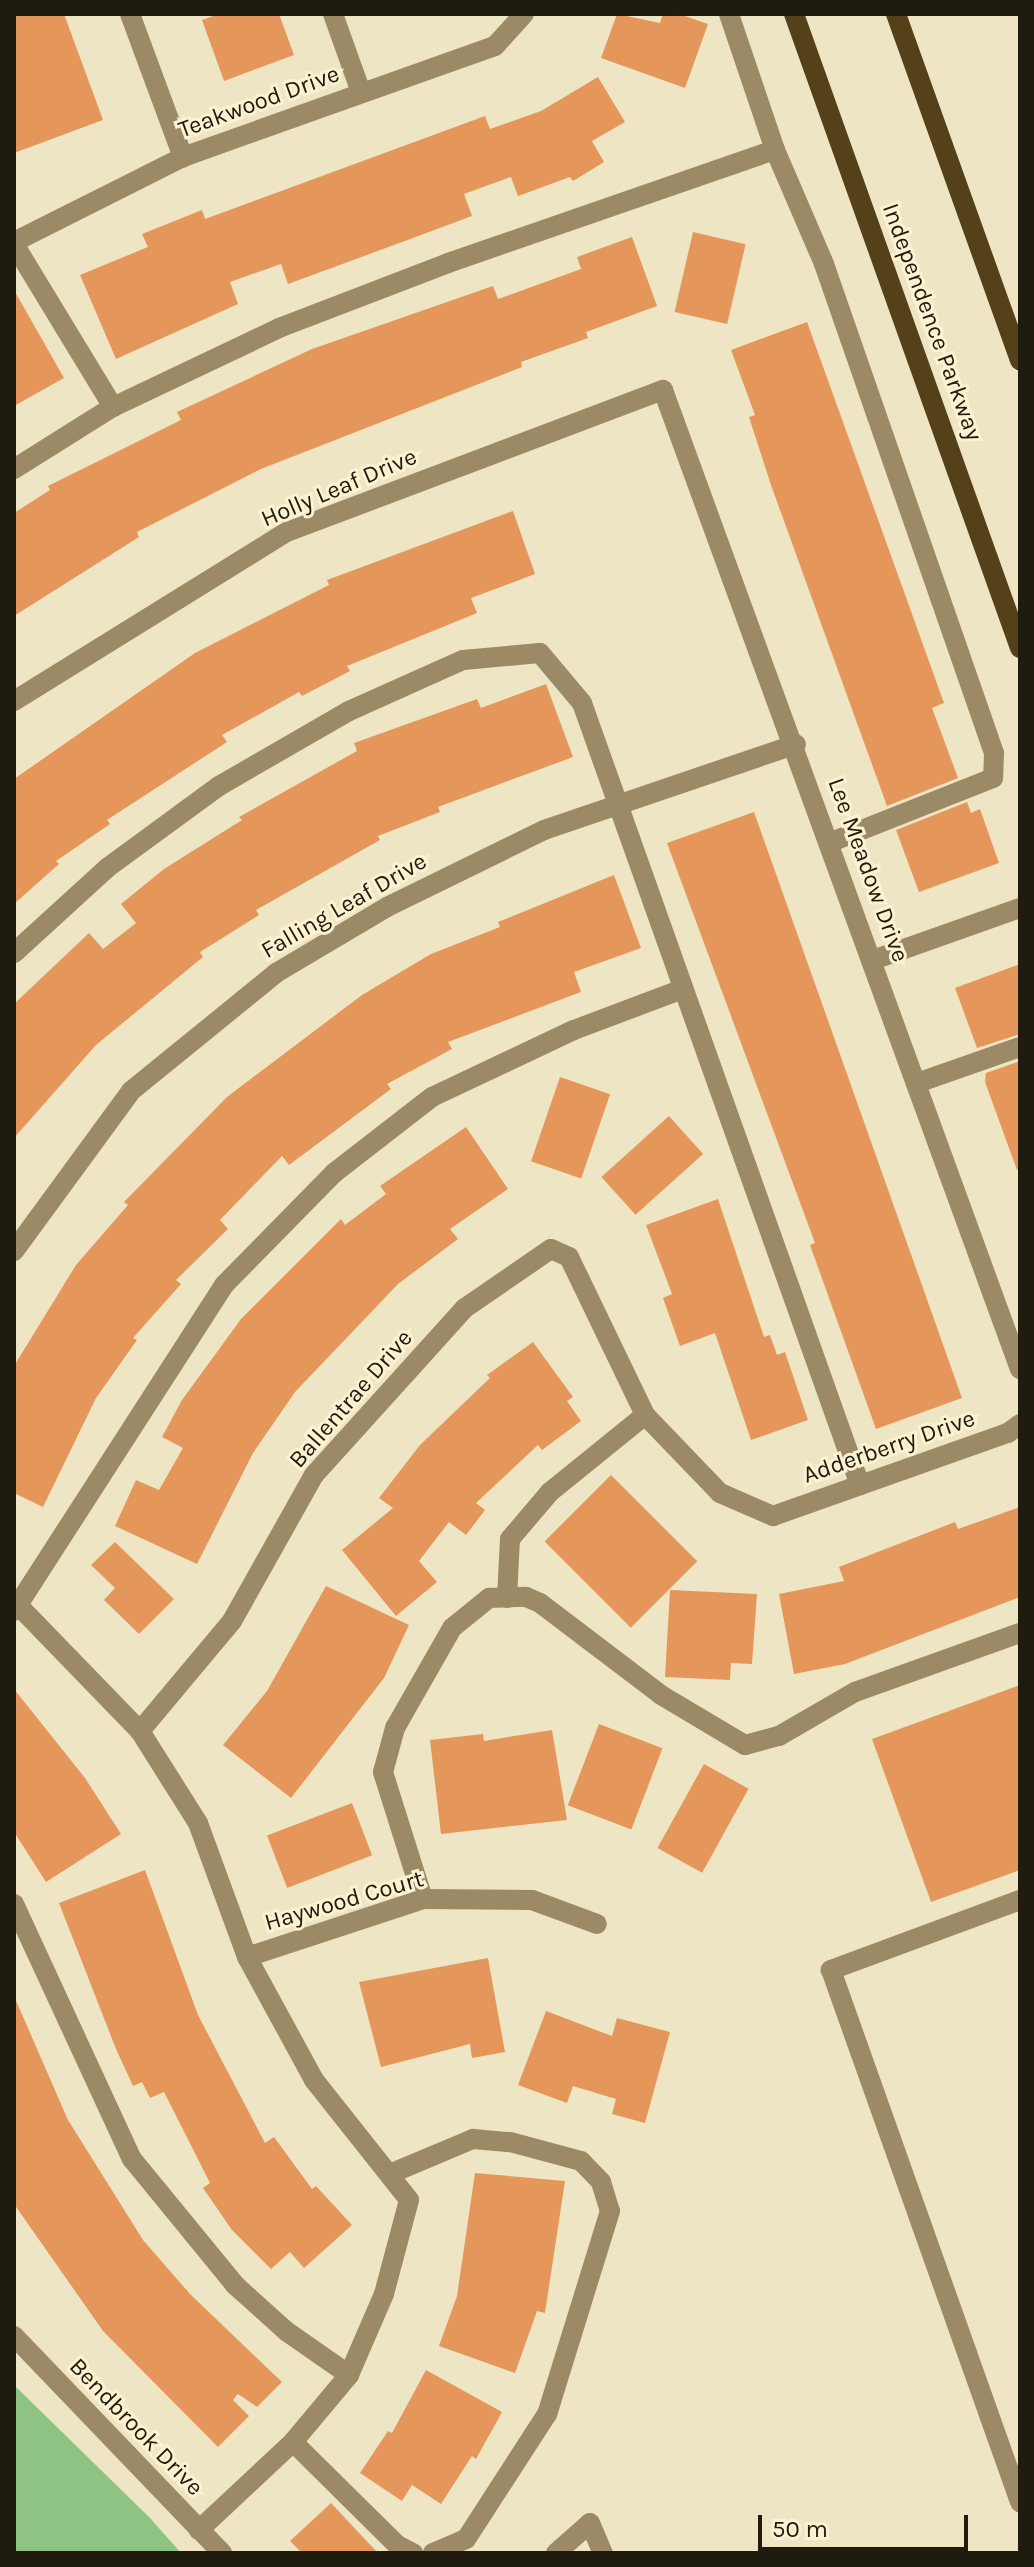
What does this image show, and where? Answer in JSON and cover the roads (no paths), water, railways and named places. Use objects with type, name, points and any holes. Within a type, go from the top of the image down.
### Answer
[{"type":"main road","name":"Independence Parkway","points":[[794,14],[1020,648]]},
{"type":"main road","points":[[896,14],[1020,360]]},
{"type":"street","points":[[130,14],[183,157]]},
{"type":"street","points":[[333,14],[361,92]]},
{"type":"street","points":[[729,14],[775,150],[824,264],[994,753],[993,778],[831,842]]},
{"type":"street","name":"Teakwood Drive","points":[[14,243],[183,157],[495,46],[524,16]]},
{"type":"street","points":[[14,469],[113,407],[293,322],[775,150]]},
{"type":"street","points":[[14,243],[113,407]]},
{"type":"street","name":"Lee Meadow Drive","points":[[663,390],[796,744],[1020,1369]]},
{"type":"street","name":"Holly Leaf Drive","points":[[14,701],[287,532],[663,390]]},
{"type":"street","points":[[14,953],[107,868],[219,786],[349,711],[463,660],[540,653],[582,703],[680,990],[860,1485]]},
{"type":"street","name":"Falling Leaf Drive","points":[[14,1251],[131,1091],[276,973],[401,900],[544,830],[796,744]]},
{"type":"street","points":[[873,960],[1020,908]]},
{"type":"street","points":[[199,2530],[293,2442],[349,2375],[384,2294],[409,2200],[392,2173],[314,2080],[247,1957],[198,1823],[140,1731],[16,1606],[52,1546],[224,1285],[334,1173],[432,1097],[574,1030],[680,990]]},
{"type":"street","points":[[917,1083],[1020,1047]]},
{"type":"street","name":"Ballentrae Drive","points":[[140,1731],[232,1621],[314,1475],[465,1308],[551,1249],[569,1257],[645,1415]]},
{"type":"street","points":[[507,1598],[510,1539],[550,1492],[645,1415]]},
{"type":"street","name":"Adderberry Drive","points":[[645,1415],[720,1493],[773,1516],[1008,1433],[1020,1424]]},
{"type":"street","points":[[423,1899],[383,1772],[391,1743],[452,1628],[489,1598],[540,1603],[661,1695],[745,1745],[779,1736],[855,1692],[1020,1633]]},
{"type":"street","name":"Haywood Court","points":[[247,1957],[423,1899],[532,1900],[597,1924]]},
{"type":"street","points":[[1020,1900],[831,1970],[1020,2502]]},
{"type":"street","points":[[14,1904],[132,2159],[235,2285],[286,2331],[349,2375]]},
{"type":"street","points":[[392,2173],[473,2139],[510,2142],[581,2161],[601,2182],[610,2211],[547,2414],[466,2539],[433,2553]]},
{"type":"street","name":"Bendbrook Drive","points":[[14,2336],[222,2553]]},
{"type":"street","points":[[293,2442],[397,2545],[413,2553]]},
{"type":"street","points":[[556,2553],[590,2523],[603,2553]]}]
